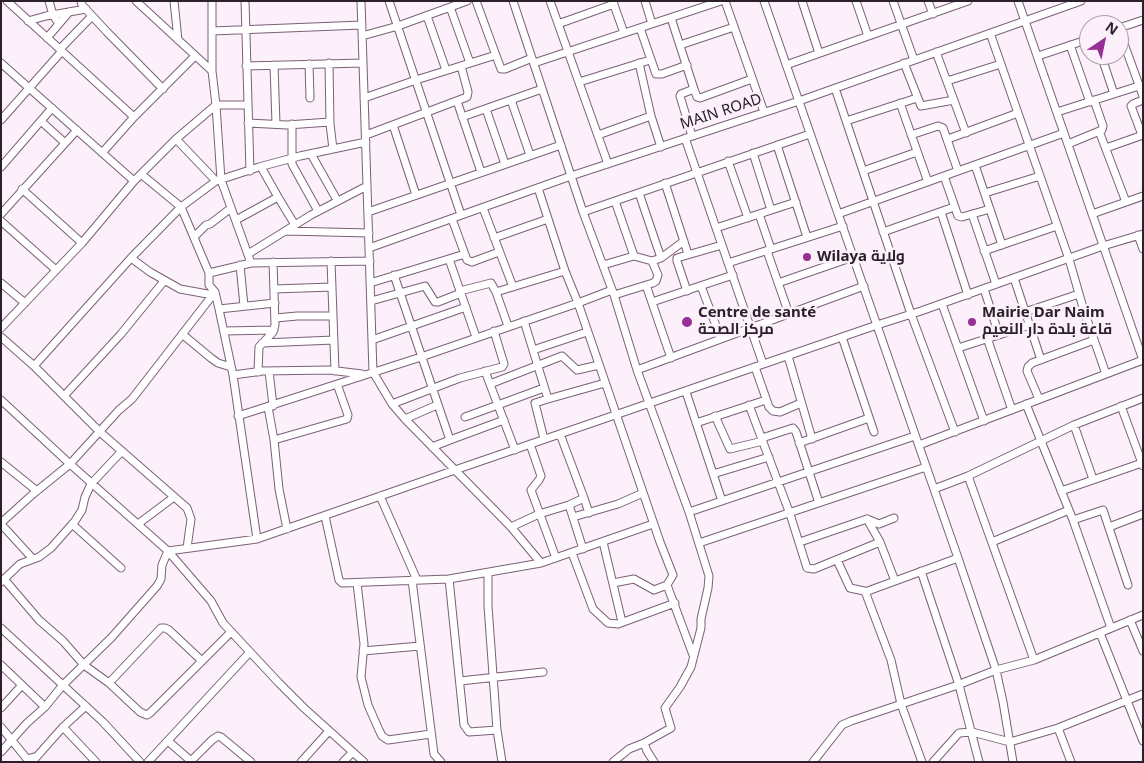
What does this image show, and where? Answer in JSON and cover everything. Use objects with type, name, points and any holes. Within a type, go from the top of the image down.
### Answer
[{"type":"street","points":[[8,1],[134,117]]},
{"type":"street","points":[[50,1],[52,15],[59,24]]},
{"type":"street","points":[[80,1],[92,16],[163,89]]},
{"type":"street","points":[[136,1],[212,71]]},
{"type":"street","points":[[174,1],[178,40]]},
{"type":"street","points":[[212,1],[212,71],[216,105],[219,180],[251,263]]},
{"type":"street","points":[[245,1],[250,171]]},
{"type":"street","points":[[361,1],[372,340],[369,373],[405,420],[511,527],[541,562]]},
{"type":"street","points":[[389,1],[461,215]]},
{"type":"street","points":[[362,36],[398,26],[467,1]]},
{"type":"street","points":[[476,1],[500,67],[503,70],[723,1],[764,112]]},
{"type":"street","points":[[513,1],[583,212],[613,293],[637,370],[689,512],[709,581],[701,619],[701,628],[691,667],[665,708],[671,728],[624,752],[613,762]]},
{"type":"street","points":[[550,1],[608,164]]},
{"type":"street","points":[[645,1],[652,24]]},
{"type":"street","points":[[764,1],[996,670],[1013,762]]},
{"type":"street","points":[[802,1],[819,53]]},
{"type":"street","points":[[856,1],[868,36]]},
{"type":"street","points":[[894,1],[914,60]]},
{"type":"street","points":[[928,1],[933,14]]},
{"type":"street","points":[[786,65],[968,1]]},
{"type":"street","points":[[919,445],[1143,360],[1018,1]]},
{"type":"street","name":"MAIN ROAD","points":[[369,248],[571,176],[799,101],[1081,1]]},
{"type":"street","points":[[558,24],[613,3],[624,33]]},
{"type":"street","points":[[450,7],[470,63]]},
{"type":"street","points":[[28,21],[86,9]]},
{"type":"street","points":[[47,38],[69,12]]},
{"type":"street","points":[[1,120],[92,16]]},
{"type":"street","points":[[426,16],[446,70]]},
{"type":"street","points":[[671,18],[697,97],[700,98],[752,79]]},
{"type":"street","points":[[1129,25],[1143,20]]},
{"type":"street","points":[[212,31],[362,26]]},
{"type":"street","points":[[680,45],[734,27]]},
{"type":"street","points":[[640,28],[654,72],[660,74],[687,65]]},
{"type":"street","points":[[990,33],[1069,259],[1106,374]]},
{"type":"street","points":[[1038,56],[1079,42]]},
{"type":"street","points":[[1068,144],[1100,132],[1103,126],[1070,45]]},
{"type":"street","points":[[936,52],[966,133]]},
{"type":"street","points":[[364,98],[496,54]]},
{"type":"street","points":[[102,153],[134,117],[196,56]]},
{"type":"street","points":[[1129,58],[1143,96]]},
{"type":"street","points":[[579,82],[650,60]]},
{"type":"street","points":[[329,63],[330,122],[333,149]]},
{"type":"street","points":[[246,66],[363,63]]},
{"type":"street","points":[[639,63],[651,116],[661,146]]},
{"type":"street","points":[[904,63],[917,98],[923,107],[954,100]]},
{"type":"street","points":[[309,64],[310,98]]},
{"type":"street","points":[[947,81],[1001,64]]},
{"type":"street","points":[[1,74],[4,65],[134,181]]},
{"type":"street","points":[[274,65],[276,124]]},
{"type":"street","points":[[1104,65],[1114,94]]},
{"type":"street","points":[[34,366],[131,258],[181,207],[219,180],[292,158],[366,139],[393,125],[457,101],[468,95],[461,66]]},
{"type":"street","points":[[1057,112],[1139,86]]},
{"type":"street","points":[[462,117],[542,88]]},
{"type":"street","points":[[834,88],[911,314],[955,432]]},
{"type":"street","points":[[694,89],[680,96],[697,172],[763,364]]},
{"type":"street","points":[[846,121],[917,98]]},
{"type":"street","points":[[511,100],[530,156]]},
{"type":"street","points":[[1106,148],[1142,135],[1131,106],[1143,100]]},
{"type":"street","points":[[457,101],[481,172]]},
{"type":"street","points":[[900,103],[928,182]]},
{"type":"street","points":[[1,328],[82,243],[134,181],[176,139],[216,105],[247,105]]},
{"type":"street","points":[[1,167],[52,108]]},
{"type":"street","points":[[486,109],[505,164]]},
{"type":"street","points":[[948,139],[1018,113]]},
{"type":"street","points":[[598,135],[651,116]]},
{"type":"street","points":[[41,121],[65,143]]},
{"type":"street","points":[[248,124],[330,122]]},
{"type":"street","points":[[292,124],[292,158],[295,170],[318,210]]},
{"type":"street","points":[[393,125],[416,195]]},
{"type":"street","points":[[911,135],[941,126],[948,139],[958,171]]},
{"type":"street","points":[[1,214],[77,130]]},
{"type":"street","points":[[1100,132],[1126,202]]},
{"type":"street","points":[[838,214],[1064,133]]},
{"type":"street","points":[[583,212],[810,134]]},
{"type":"street","points":[[176,139],[219,180]]},
{"type":"street","points":[[368,212],[561,145]]},
{"type":"street","points":[[777,145],[807,237]]},
{"type":"street","points":[[863,170],[917,152]]},
{"type":"street","points":[[753,153],[771,210]]},
{"type":"street","points":[[311,154],[337,200]]},
{"type":"street","points":[[728,161],[748,218]]},
{"type":"street","points":[[975,165],[1002,245]]},
{"type":"street","points":[[261,167],[295,225]]},
{"type":"street","points":[[141,174],[181,207],[209,273],[209,285],[220,308],[232,371],[257,539]]},
{"type":"street","points":[[944,176],[954,207],[960,218],[990,209]]},
{"type":"street","points":[[985,193],[1040,176]]},
{"type":"street","points":[[664,183],[688,254]]},
{"type":"street","points":[[248,254],[318,210],[367,186]]},
{"type":"street","points":[[538,188],[564,271],[578,303],[643,493],[674,575],[667,584],[654,590],[634,579],[613,583]]},
{"type":"street","points":[[22,189],[82,243]]},
{"type":"street","points":[[639,193],[661,258]]},
{"type":"street","points":[[1092,214],[1143,196]]},
{"type":"street","points":[[236,220],[278,197]]},
{"type":"street","points":[[615,201],[634,256]]},
{"type":"street","points":[[716,228],[796,202]]},
{"type":"street","points":[[883,232],[954,207]]},
{"type":"street","points":[[194,237],[231,208]]},
{"type":"street","points":[[483,208],[512,287]]},
{"type":"street","points":[[941,212],[968,295]]},
{"type":"street","points":[[760,214],[788,314]]},
{"type":"street","points":[[972,214],[996,284]]},
{"type":"street","points":[[452,219],[465,254],[470,262],[499,252]]},
{"type":"street","points":[[494,238],[548,219]]},
{"type":"street","points":[[1,221],[56,270]]},
{"type":"street","points":[[728,263],[842,226]]},
{"type":"street","points":[[984,251],[1057,226]]},
{"type":"street","points":[[286,231],[369,233]]},
{"type":"street","points":[[168,551],[257,539],[942,304],[1140,234],[1143,249]]},
{"type":"street","points":[[603,265],[634,256],[652,261],[661,258],[684,241]]},
{"type":"street","points":[[687,292],[677,261],[679,257],[722,245]]},
{"type":"street","points":[[370,283],[465,254]]},
{"type":"street","points":[[778,283],[853,257]]},
{"type":"street","points":[[131,258],[164,281],[180,289],[214,294]]},
{"type":"street","points":[[449,259],[476,337]]},
{"type":"street","points":[[332,261],[335,371]]},
{"type":"street","points":[[209,273],[251,263],[370,261]]},
{"type":"street","points":[[238,416],[524,320],[653,283],[658,278],[652,261]]},
{"type":"street","points":[[258,372],[259,349],[274,330],[276,318],[273,262]]},
{"type":"street","points":[[240,265],[244,306]]},
{"type":"street","points":[[496,292],[564,271]]},
{"type":"street","points":[[394,275],[410,327],[450,440]]},
{"type":"street","points":[[652,302],[687,292],[733,275]]},
{"type":"street","points":[[1014,278],[1042,360]]},
{"type":"street","points":[[64,396],[121,334],[164,281]]},
{"type":"street","points":[[371,301],[426,286],[434,301],[438,302],[489,282],[496,292],[508,326]]},
{"type":"street","points":[[1,283],[24,303]]},
{"type":"street","points":[[646,285],[671,358]]},
{"type":"street","points":[[702,286],[721,339]]},
{"type":"street","points":[[637,370],[864,286]]},
{"type":"street","points":[[274,289],[332,288]]},
{"type":"street","points":[[984,289],[999,335]]},
{"type":"street","points":[[33,559],[1,524],[70,464],[137,393],[214,294]]},
{"type":"street","points":[[1025,312],[1079,294]]},
{"type":"street","points":[[220,308],[275,303]]},
{"type":"street","points":[[942,304],[984,421]]},
{"type":"street","points":[[372,340],[466,307]]},
{"type":"street","points":[[276,318],[333,316]]},
{"type":"street","points":[[524,320],[548,399]]},
{"type":"street","points":[[958,348],[1030,325]]},
{"type":"street","points":[[224,331],[274,330]]},
{"type":"street","points":[[392,404],[485,371],[502,367],[504,364],[494,331]]},
{"type":"street","points":[[533,350],[587,332]]},
{"type":"street","points":[[182,334],[211,358],[232,371],[335,371],[369,373]]},
{"type":"street","points":[[1,337],[34,366],[100,432],[190,513],[188,548]]},
{"type":"street","points":[[842,337],[874,432]]},
{"type":"street","points":[[987,338],[1012,410]]},
{"type":"street","points":[[262,343],[334,340]]},
{"type":"street","points":[[1039,399],[1027,371],[1028,367],[1094,340]]},
{"type":"street","points":[[490,384],[562,356],[577,370],[599,365]]},
{"type":"street","points":[[788,356],[812,439]]},
{"type":"street","points":[[755,367],[766,400],[773,411],[780,412],[801,403]]},
{"type":"street","points":[[269,371],[270,406],[279,489],[287,529]]},
{"type":"street","points":[[485,371],[515,450]]},
{"type":"street","points":[[544,439],[535,403],[605,383]]},
{"type":"street","points":[[274,440],[347,419],[348,415],[337,384]]},
{"type":"street","points":[[465,417],[544,388]]},
{"type":"street","points":[[686,392],[722,501]]},
{"type":"street","points":[[934,489],[968,476],[1074,425],[1143,398]]},
{"type":"street","points":[[1,400],[91,484],[168,551],[211,601],[231,632],[304,708],[364,762]]},
{"type":"street","points":[[696,423],[766,400]]},
{"type":"street","points":[[1026,404],[1073,520],[1111,628]]},
{"type":"street","points":[[405,420],[437,405]]},
{"type":"street","points":[[749,405],[800,542],[807,568],[814,569],[880,542]]},
{"type":"street","points":[[1061,491],[1142,464],[1121,406]]},
{"type":"street","points":[[715,416],[730,449],[763,440],[793,428],[800,443],[819,503]]},
{"type":"street","points":[[800,443],[869,418]]},
{"type":"street","points":[[432,447],[504,420]]},
{"type":"street","points":[[1074,425],[1093,479]]},
{"type":"street","points":[[560,434],[589,513]]},
{"type":"street","points":[[689,512],[915,436]]},
{"type":"street","points":[[530,444],[540,476],[540,480],[531,490],[556,558]]},
{"type":"street","points":[[122,451],[91,484],[82,510],[46,553],[20,564],[3,581],[84,665],[109,683],[140,712],[148,715],[231,632]]},
{"type":"street","points":[[713,474],[769,457]]},
{"type":"street","points":[[1,462],[37,491]]},
{"type":"street","points":[[699,543],[926,467]]},
{"type":"street","points":[[968,476],[1034,660]]},
{"type":"street","points":[[573,517],[618,504],[643,493]]},
{"type":"street","points":[[380,496],[414,580],[420,646],[434,755],[441,762]]},
{"type":"street","points":[[138,524],[174,497]]},
{"type":"street","points":[[511,527],[539,514],[569,505],[584,498]]},
{"type":"street","points":[[569,505],[583,549]]},
{"type":"street","points":[[992,542],[1068,510]]},
{"type":"street","points":[[1073,520],[1103,510],[1128,585]]},
{"type":"street","points":[[1109,527],[1143,514]]},
{"type":"street","points":[[325,516],[339,580],[342,583],[449,579],[488,573],[556,558],[654,524]]},
{"type":"street","points":[[800,542],[867,519],[880,524],[894,518]]},
{"type":"street","points":[[867,519],[880,542],[895,581]]},
{"type":"street","points":[[72,524],[121,568]]},
{"type":"street","points":[[603,542],[622,622]]},
{"type":"street","points":[[1,752],[27,722],[45,707],[62,686],[112,637],[160,581],[162,564],[168,551]]},
{"type":"street","points":[[572,553],[593,609],[608,623],[614,625],[675,603]]},
{"type":"street","points":[[837,560],[850,588],[865,592],[958,558]]},
{"type":"street","points":[[921,571],[959,685],[979,762]]},
{"type":"street","points":[[488,573],[488,606],[493,677],[497,730],[502,762]]},
{"type":"street","points":[[449,579],[464,725],[469,732],[497,730]]},
{"type":"street","points":[[357,583],[364,644],[361,677],[368,705],[382,736],[385,739],[394,740],[431,734]]},
{"type":"street","points":[[667,584],[694,656]]},
{"type":"street","points":[[865,592],[891,660],[901,704],[922,762]]},
{"type":"street","points":[[812,762],[842,725],[959,685],[996,670],[1034,660],[1143,615]]},
{"type":"street","points":[[1130,620],[1143,651]]},
{"type":"street","points":[[1,628],[86,706],[140,762]]},
{"type":"street","points":[[109,683],[162,628],[169,630],[202,661]]},
{"type":"street","points":[[1100,633],[1143,741]]},
{"type":"street","points":[[363,651],[420,646]]},
{"type":"street","points":[[148,762],[250,652]]},
{"type":"street","points":[[1,665],[45,707]]},
{"type":"street","points":[[460,681],[543,672]]},
{"type":"street","points":[[1,708],[22,686]]},
{"type":"street","points":[[933,762],[959,733],[972,732],[1010,742],[1058,728],[1143,694]]},
{"type":"street","points":[[1,727],[27,759],[34,759],[63,727],[86,706]]},
{"type":"street","points":[[63,727],[96,762]]},
{"type":"street","points":[[1058,728],[1071,762]]},
{"type":"street","points":[[301,762],[329,731]]},
{"type":"street","points":[[168,741],[192,762],[218,736],[252,762]]},
{"type":"street","points":[[644,742],[654,762]]},
{"type":"street","points":[[343,762],[352,752]]},
{"type":"place","name":"Wilaya ولاية","points":[[807,257]]},
{"type":"place","name":"Centre de santé مركز الصحة","points":[[687,322]]},
{"type":"place","name":"Mairie Dar Naim قاعة بلدة دار النعيم","points":[[972,322]]}]
